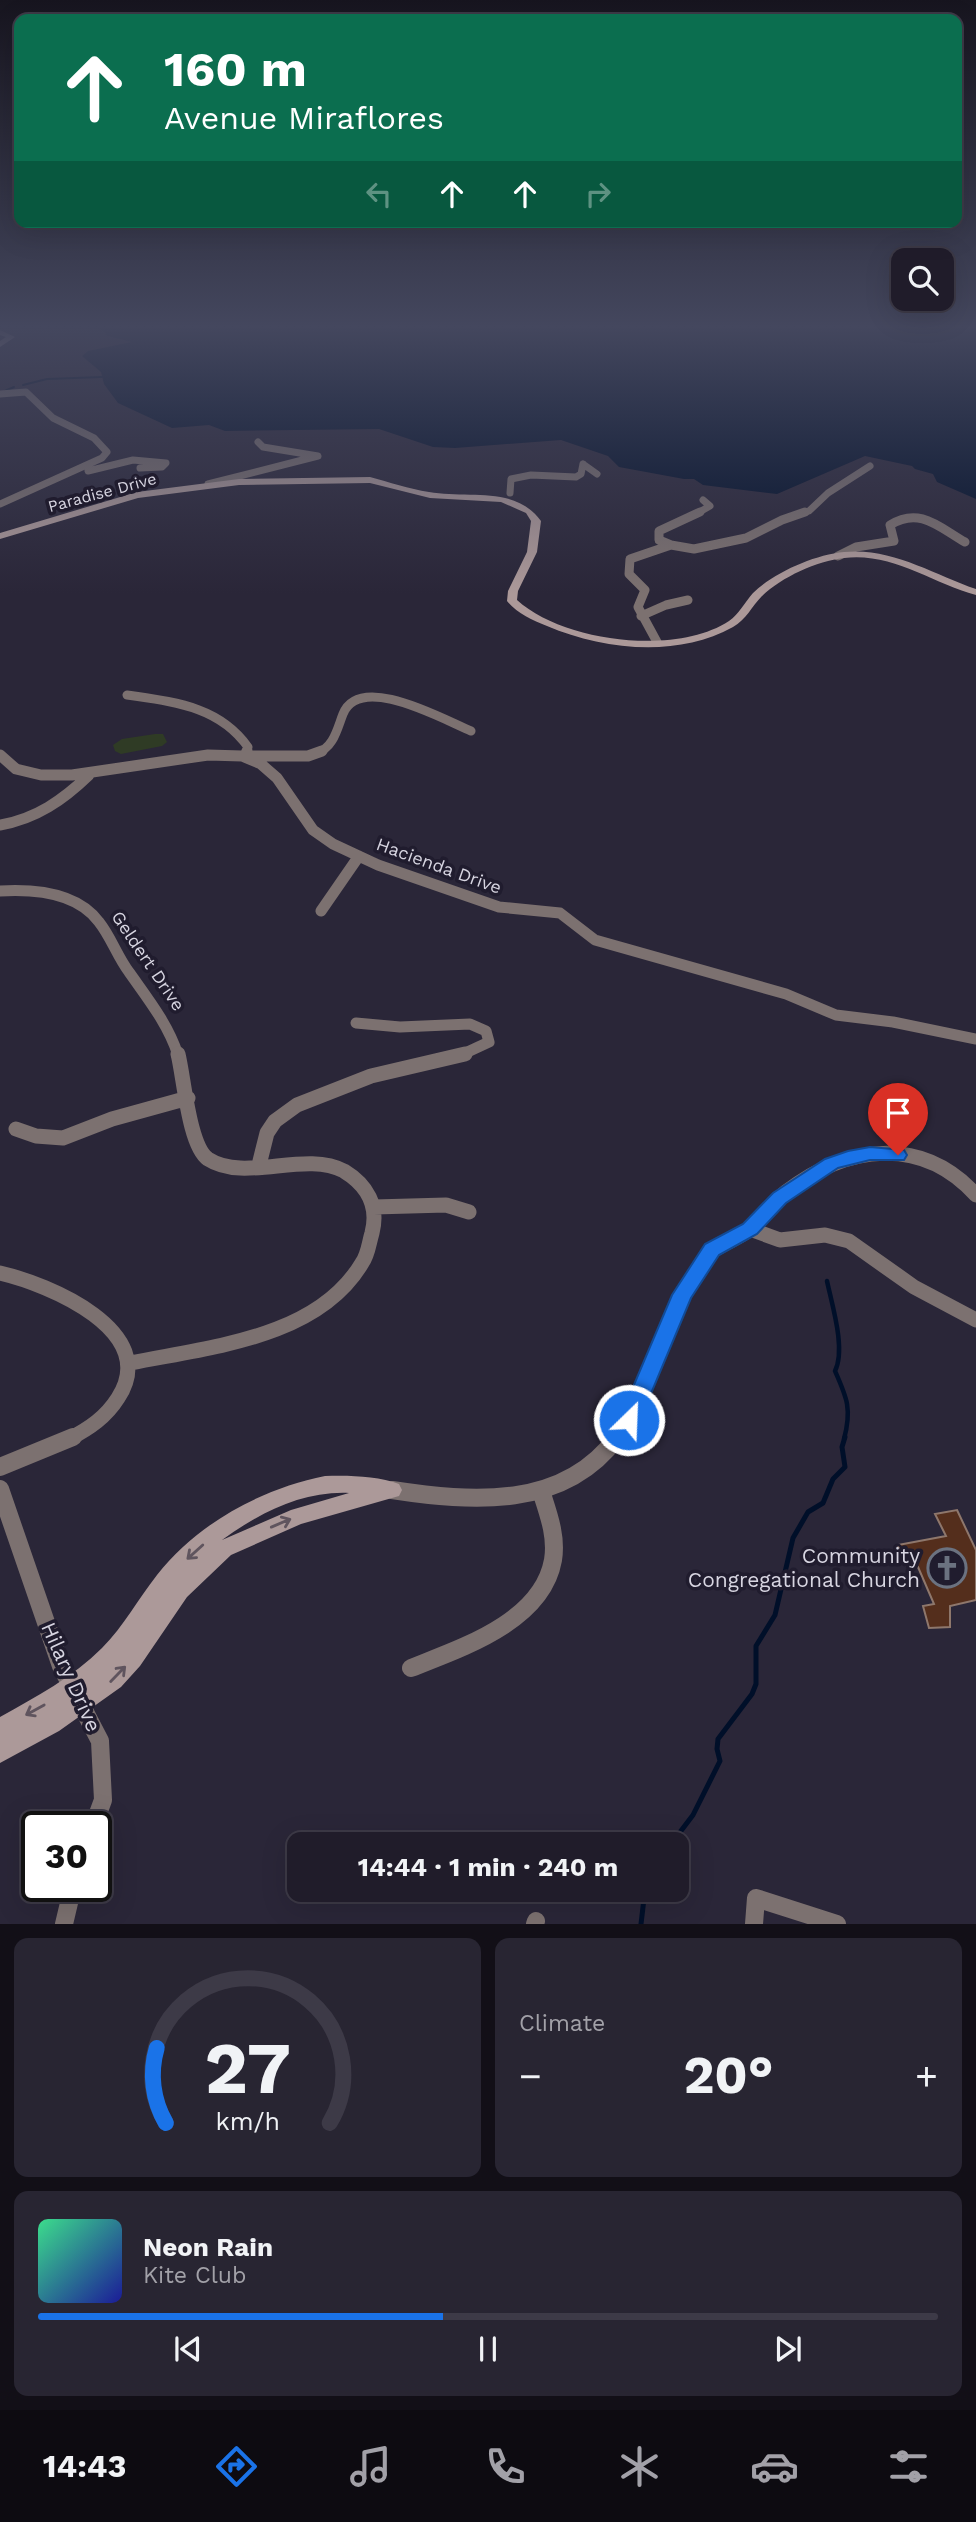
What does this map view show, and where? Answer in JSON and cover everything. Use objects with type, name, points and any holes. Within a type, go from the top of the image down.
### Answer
[{"type":"street","points":[[0,503],[102,458],[107,452],[94,438],[50,415]]},
{"type":"street","points":[[208,484],[318,456],[263,447],[258,442]]},
{"type":"street","points":[[60,477],[133,460],[166,463],[162,467],[140,468]]},
{"type":"street","points":[[510,492],[511,479],[524,474],[545,474],[572,479],[581,474],[583,463],[597,474]]},
{"type":"street","points":[[703,500],[710,506],[708,509],[659,531],[659,540],[694,549],[746,538],[782,520],[809,511],[828,493],[870,466]]},
{"type":"street","name":"Paradise Drive","points":[[0,536],[127,498],[208,484],[363,479],[430,495],[487,496],[510,501],[529,511],[536,521],[531,552],[513,591],[512,601],[526,612],[574,634],[636,642],[654,638],[694,638],[724,628],[741,617],[756,596],[768,586],[838,556],[863,554],[891,559],[976,592]]},
{"type":"street","points":[[838,556],[856,547],[894,541],[890,525],[906,519],[934,521],[965,542]]},
{"type":"street","points":[[654,638],[638,607],[645,590],[628,576],[626,570],[629,559],[671,545]]},
{"type":"street","points":[[641,616],[666,605],[688,600]]},
{"type":"street","points":[[127,695],[219,715],[244,739],[248,747],[245,756],[308,757],[322,751],[333,740],[345,709],[353,701],[369,697],[387,696],[471,731]]},
{"type":"street","name":"Hacienda Drive","points":[[0,755],[15,768],[34,774],[61,777],[89,775],[197,754],[245,756],[280,779],[305,824],[330,844],[359,856],[499,906],[518,911],[553,910],[567,917],[583,935],[595,940],[786,995],[836,1015],[893,1022],[976,1039]]},
{"type":"street","points":[[0,825],[38,813],[73,791],[89,775]]},
{"type":"street","points":[[321,911],[359,856]]},
{"type":"street","name":"Geldert Drive","points":[[0,891],[50,894],[86,908],[95,916],[119,959],[169,1027],[188,1098],[191,1129],[200,1153],[214,1164],[280,1168],[328,1165],[347,1173],[362,1185],[374,1207]]},
{"type":"street","points":[[259,1165],[260,1148],[266,1133],[278,1118],[303,1100],[352,1085],[369,1076],[473,1052],[489,1042],[486,1031],[470,1024],[401,1027],[356,1023]]},
{"type":"street","points":[[16,1129],[36,1136],[63,1138],[112,1119],[188,1098]]},
{"type":"street","points":[[0,1729],[45,1704],[113,1680],[132,1659],[180,1590],[224,1549],[298,1516],[392,1490],[444,1499],[483,1501],[541,1491],[565,1481],[589,1466],[620,1435],[636,1407],[688,1283],[712,1250],[750,1229],[779,1198],[831,1164],[848,1157],[870,1154],[928,1160],[959,1176],[976,1195]]},
{"type":"street","points":[[130,1363],[246,1340],[319,1309],[339,1292],[356,1272],[368,1250],[374,1227],[374,1207],[446,1205],[469,1212]]},
{"type":"street","points":[[750,1229],[780,1240],[825,1235],[849,1241],[914,1287],[976,1320]]},
{"type":"street","points":[[0,1273],[51,1288],[79,1301],[120,1341],[130,1363],[120,1398],[98,1421],[83,1431],[0,1467]]},
{"type":"street","name":"Hilary Drive","points":[[0,1489],[61,1666],[95,1728],[103,1759],[103,1800],[99,1811]]},
{"type":"street","points":[[411,1668],[492,1634],[516,1617],[533,1598],[545,1578],[555,1543],[554,1525],[541,1491]]},
{"type":"street","points":[[0,1752],[77,1694]]},
{"type":"street","points":[[754,1923],[756,1898],[836,1923]]},
{"type":"street","points":[[64,1923],[69,1902]]},
{"type":"green space","points":[[163,734],[167,742],[162,746],[121,754],[115,751],[113,745],[122,739]]},
{"type":"water","points":[[143,415],[976,415],[976,499],[937,482],[933,474],[912,466],[865,456],[777,494],[703,485],[694,479],[619,467],[608,456],[561,440],[455,448],[433,447],[379,429],[225,431],[209,425],[172,428]]},
{"type":"building","name":"Community Congregational Church","points":[[957,1510],[976,1550],[976,1600],[950,1606],[950,1627],[929,1628],[923,1606],[934,1604],[918,1567],[908,1569],[898,1545],[946,1536],[935,1514]]},
{"type":"waterway","points":[[827,1281],[839,1339],[835,1371],[848,1411],[844,1439]]},
{"type":"waterway","points":[[680,1832],[693,1815],[720,1761],[718,1739],[752,1694],[756,1684],[756,1646],[775,1615],[793,1538],[808,1512],[823,1503],[833,1479],[845,1467],[842,1447],[845,1437]]},
{"type":"waterway","points":[[641,1924],[644,1902]]},
{"type":"place","name":"Community Congregational Church","points":[[947,1568]]},
{"type":"route","points":[[629,1420],[682,1295],[712,1250],[750,1229],[779,1198],[831,1164],[848,1157],[870,1154],[898,1155]]}]
